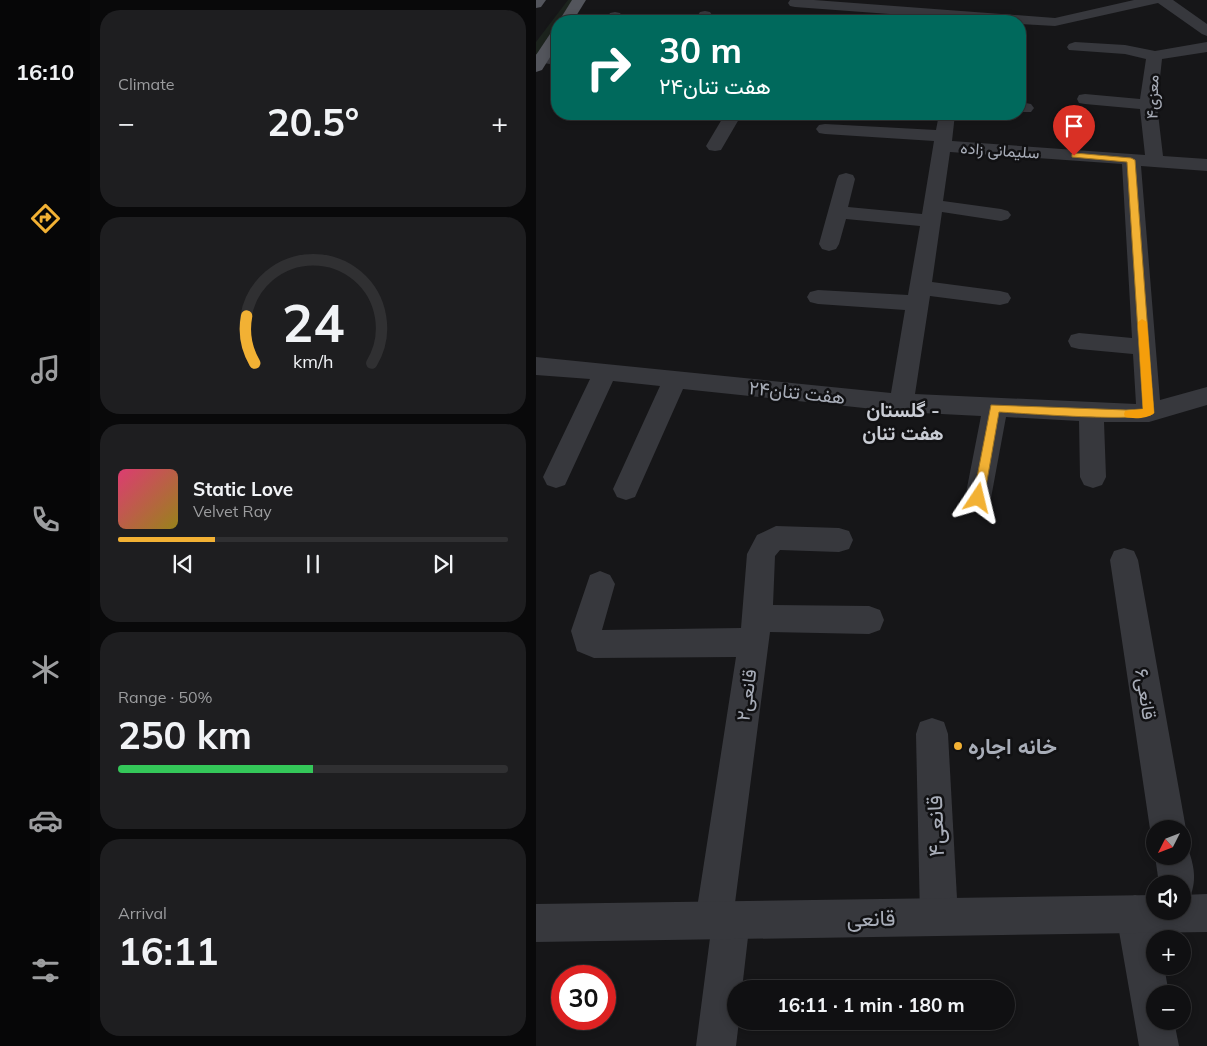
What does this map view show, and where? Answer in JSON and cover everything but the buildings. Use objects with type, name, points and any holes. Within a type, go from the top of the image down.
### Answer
[{"type":"main road","points":[[536,4],[539,0]]},
{"type":"main road","points":[[570,15],[579,0]]},
{"type":"main road","points":[[545,62],[551,48]]},
{"type":"street","points":[[966,15],[969,0]]},
{"type":"street","points":[[1026,21],[1056,22],[1154,0]]},
{"type":"street","points":[[1163,0],[1207,31]]},
{"type":"street","points":[[793,6],[912,15]]},
{"type":"street","points":[[1075,47],[1140,51],[1154,56]]},
{"type":"street","name":"۴معزی","points":[[1155,162],[1148,105],[1154,56],[1207,47]]},
{"type":"street","points":[[1085,99],[1148,105]]},
{"type":"street","points":[[715,146],[730,120]]},
{"type":"street","points":[[902,403],[947,120]]},
{"type":"street","name":"سلیمانی زاده","points":[[825,129],[1207,166]]},
{"type":"street","points":[[1131,160],[1149,413]]},
{"type":"street","points":[[829,244],[846,179]]},
{"type":"street","points":[[838,212],[1001,215]]},
{"type":"street","points":[[818,297],[919,296],[1000,298]]},
{"type":"street","points":[[1079,341],[1144,347]]},
{"type":"street","name":"هفت تنان۲۴","points":[[536,366],[902,403],[1091,413],[1149,413],[1207,396]]},
{"type":"street","points":[[556,477],[605,372]]},
{"type":"street","points":[[626,489],[675,379]]},
{"type":"street","points":[[978,498],[995,408]]},
{"type":"street","points":[[1091,413],[1093,477]]},
{"type":"street","name":"۲قانعی","points":[[716,1046],[723,920],[755,630],[761,554],[767,544],[776,538],[839,540]]},
{"type":"street","name":"۶قانعی","points":[[1124,560],[1167,820]]},
{"type":"street","points":[[600,584],[586,631],[588,641],[594,644],[869,620]]},
{"type":"street","name":"۴قانعی","points":[[932,734],[939,917]]},
{"type":"street","name":"قانعی","points":[[536,923],[1135,914],[1146,912]]},
{"type":"street","points":[[1135,914],[1159,1046]]},
{"type":"shaded area","points":[[568,0],[574,0],[563,15],[557,15]]},
{"type":"shaded area","points":[[551,22],[551,33],[536,55],[536,42]]},
{"type":"slow traffic","points":[[1129,414],[1149,413],[1142,322]]},
{"type":"place","name":"خانه اجاره","points":[[958,746]]},
{"type":"district","name":"گلستان - هفت تنان","points":[[903,420]]},
{"type":"route","points":[[978,498],[995,408],[1126,414],[1149,413],[1131,160],[1074,156]]}]
